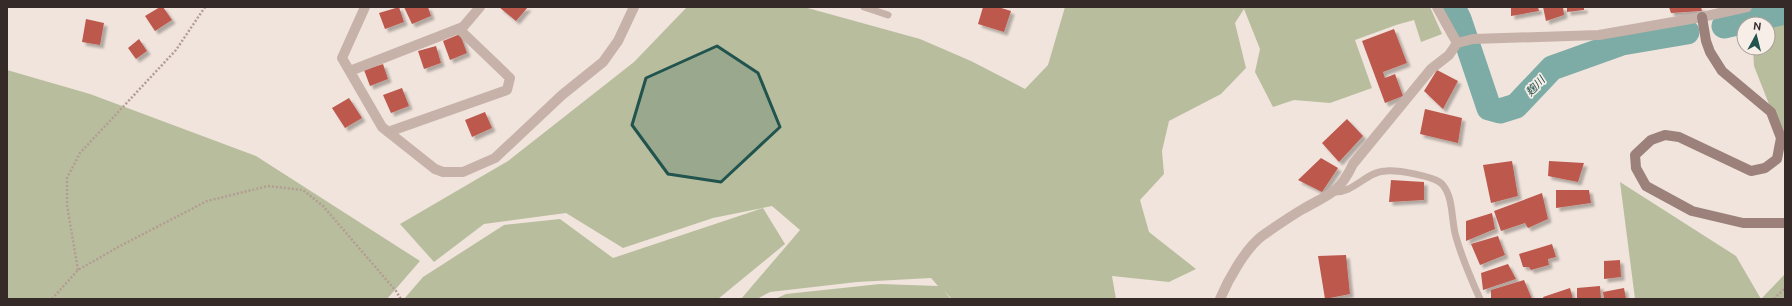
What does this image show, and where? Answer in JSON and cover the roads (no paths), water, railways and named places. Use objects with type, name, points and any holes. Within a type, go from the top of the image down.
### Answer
[{"type":"street","points":[[365,7],[342,58],[382,127],[436,169],[443,172],[463,172],[494,158],[562,95],[603,62],[618,41],[634,7]]},
{"type":"street","points":[[350,71],[459,29],[463,27],[480,7]]},
{"type":"street","points":[[1437,7],[1458,43]]},
{"type":"street","points":[[1220,299],[1225,287],[1250,249],[1261,237],[1302,209],[1334,192],[1346,180],[1353,164],[1431,69],[1449,55],[1458,43],[1473,39],[1599,35],[1702,17],[1747,7]]},
{"type":"street","points":[[1702,17],[1706,41],[1710,52],[1722,71],[1771,112],[1781,138],[1777,159],[1765,168],[1751,171],[1679,137],[1665,135],[1651,140],[1635,155],[1636,168],[1646,186],[1692,211],[1743,223],[1785,224]]},
{"type":"street","points":[[388,132],[507,90],[510,78],[459,29]]},
{"type":"lane","points":[[864,7],[888,14]]},
{"type":"lane","points":[[1334,192],[1343,192],[1378,172],[1387,170],[1427,177],[1442,184],[1448,196],[1455,235],[1480,299]]},
{"type":"waterway","name":"麹川","points":[[1453,7],[1459,19],[1489,108],[1500,111],[1516,106],[1552,68],[1622,43],[1687,32]]},
{"type":"waterway","name":"麹川","points":[[1724,26],[1785,12]]}]
